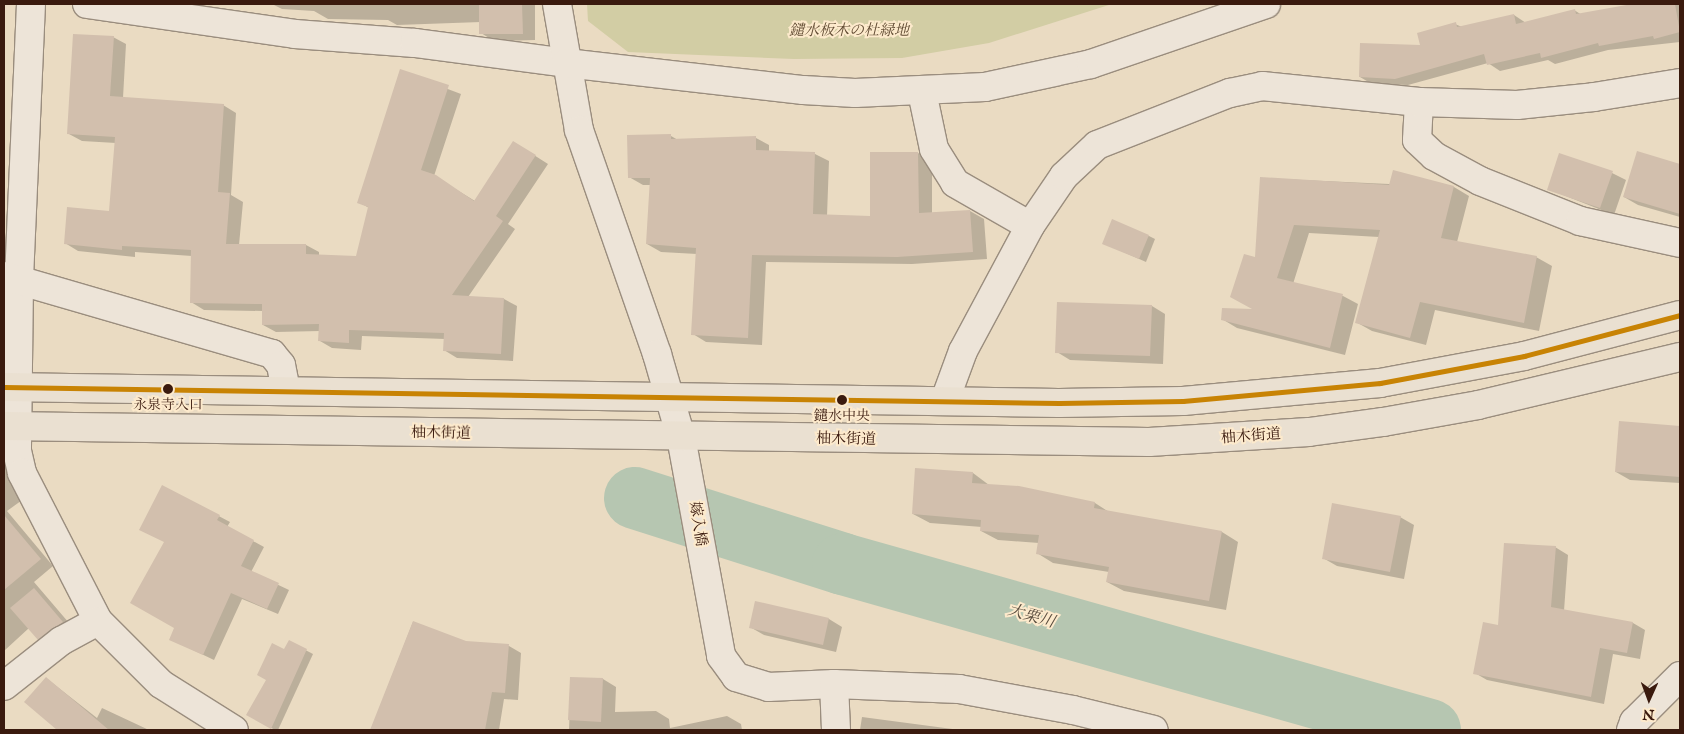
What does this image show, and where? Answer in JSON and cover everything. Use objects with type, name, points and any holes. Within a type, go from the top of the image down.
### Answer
[{"type":"main road","points":[[10,387],[1059,403],[1183,401],[1370,384],[1524,356],[1680,315]]},
{"type":"main road","name":"柚木街道","points":[[10,426],[681,437],[1148,442],[1309,432],[1478,405],[1680,356]]},
{"type":"street","points":[[31,4],[14,283],[18,353],[10,387],[10,426],[22,473],[98,621],[161,684],[234,730]]},
{"type":"street","points":[[87,4],[295,34],[415,43],[566,63],[803,90],[922,92],[985,87],[1091,64],[1266,4]]},
{"type":"street","name":"嫁入橋","points":[[557,4],[575,116],[587,157],[670,397],[692,483],[704,564],[721,656],[736,677],[768,687],[834,684],[959,689],[1073,710],[1154,730]]},
{"type":"street","points":[[945,400],[963,351],[1030,226],[1064,176],[1098,145],[1230,93],[1262,86],[1419,102],[1517,104],[1604,96],[1680,83]]},
{"type":"street","points":[[922,92],[934,149],[955,183],[1030,226]]},
{"type":"street","points":[[1419,102],[1417,140],[1434,156],[1480,181],[1580,221],[1680,243]]},
{"type":"street","points":[[14,283],[272,354],[281,365],[286,390]]},
{"type":"street","points":[[4,686],[61,641],[98,621]]},
{"type":"street","points":[[1632,726],[1680,676]]},
{"type":"street","points":[[834,684],[836,730]]},
{"type":"green space","name":"鑓水板木の杜緑地","points":[[587,4],[1112,4],[989,43],[902,58],[794,59],[628,52],[588,21]]},
{"type":"building","points":[[479,4],[522,4],[523,34],[479,34]]},
{"type":"building","points":[[1632,4],[1675,4],[1680,32],[1654,39],[1653,36],[1599,46],[1598,43],[1541,58],[1540,53],[1487,65],[1484,54],[1395,79],[1359,77],[1360,43],[1420,45],[1417,33],[1456,22],[1457,27],[1514,14],[1516,24],[1575,9],[1576,14]]},
{"type":"building","points":[[73,34],[114,36],[110,96],[224,104],[218,192],[230,193],[226,244],[306,244],[306,254],[356,256],[368,207],[357,203],[400,69],[449,85],[421,170],[436,175],[474,201],[513,141],[536,155],[496,216],[503,221],[452,295],[504,298],[501,354],[443,351],[444,333],[349,330],[349,343],[318,341],[319,324],[262,325],[262,304],[190,303],[191,250],[122,246],[122,250],[64,244],[67,207],[109,211],[115,137],[67,134]]},
{"type":"building","points":[[671,134],[671,139],[756,136],[756,150],[815,152],[813,214],[870,216],[870,152],[918,152],[919,213],[970,210],[973,252],[897,257],[752,255],[748,338],[691,335],[696,248],[646,244],[650,178],[628,178],[627,135]]},
{"type":"building","points":[[1637,151],[1680,164],[1680,214],[1623,197]]},
{"type":"building","points":[[1559,153],[1613,171],[1600,208],[1547,190]]},
{"type":"building","points":[[1393,170],[1454,186],[1441,238],[1537,256],[1524,323],[1420,302],[1410,338],[1355,323],[1380,230],[1294,225],[1277,278],[1343,294],[1330,348],[1221,320],[1222,308],[1252,309],[1230,297],[1244,254],[1255,257],[1260,177],[1389,185]]},
{"type":"building","points":[[1112,219],[1149,235],[1139,259],[1102,244]]},
{"type":"building","points":[[1057,302],[1152,305],[1150,356],[1055,353]]},
{"type":"building","points":[[1619,421],[1680,426],[1680,477],[1615,472]]},
{"type":"building","points":[[915,468],[973,472],[972,483],[1019,486],[1095,502],[1094,508],[1222,531],[1209,601],[1106,582],[1109,567],[1036,554],[1039,535],[980,531],[981,520],[912,514]]},
{"type":"building","points":[[162,485],[220,515],[217,520],[254,540],[241,566],[279,583],[267,609],[231,593],[203,655],[169,640],[174,628],[130,603],[164,542],[139,530]]},
{"type":"building","points":[[1332,503],[1401,516],[1390,572],[1322,559]]},
{"type":"building","points":[[4,515],[41,559],[4,590]]},
{"type":"building","points":[[1504,543],[1556,546],[1551,607],[1633,622],[1627,653],[1600,648],[1591,697],[1473,674],[1483,622],[1498,625]]},
{"type":"building","points":[[34,588],[63,622],[38,640],[10,608]]},
{"type":"building","points":[[755,601],[829,618],[823,645],[749,628]]},
{"type":"building","points":[[413,621],[466,641],[509,644],[505,693],[492,692],[485,730],[370,730]]},
{"type":"building","points":[[289,640],[307,649],[271,729],[246,715],[266,680],[257,675],[272,643],[284,649]]},
{"type":"building","points":[[46,677],[109,730],[57,730],[24,702]]},
{"type":"building","points":[[570,677],[603,678],[601,722],[568,720]]},
{"type":"waterway","name":"大栗川","points":[[635,498],[843,564],[1430,730]]},
{"type":"transit line","points":[[4,387],[1059,403],[1183,401],[1380,383],[1524,356],[1680,315]]},
{"type":"place","name":"永泉寺入口","points":[[168,389]]},
{"type":"place","name":"鑓水中央","points":[[842,400]]}]
